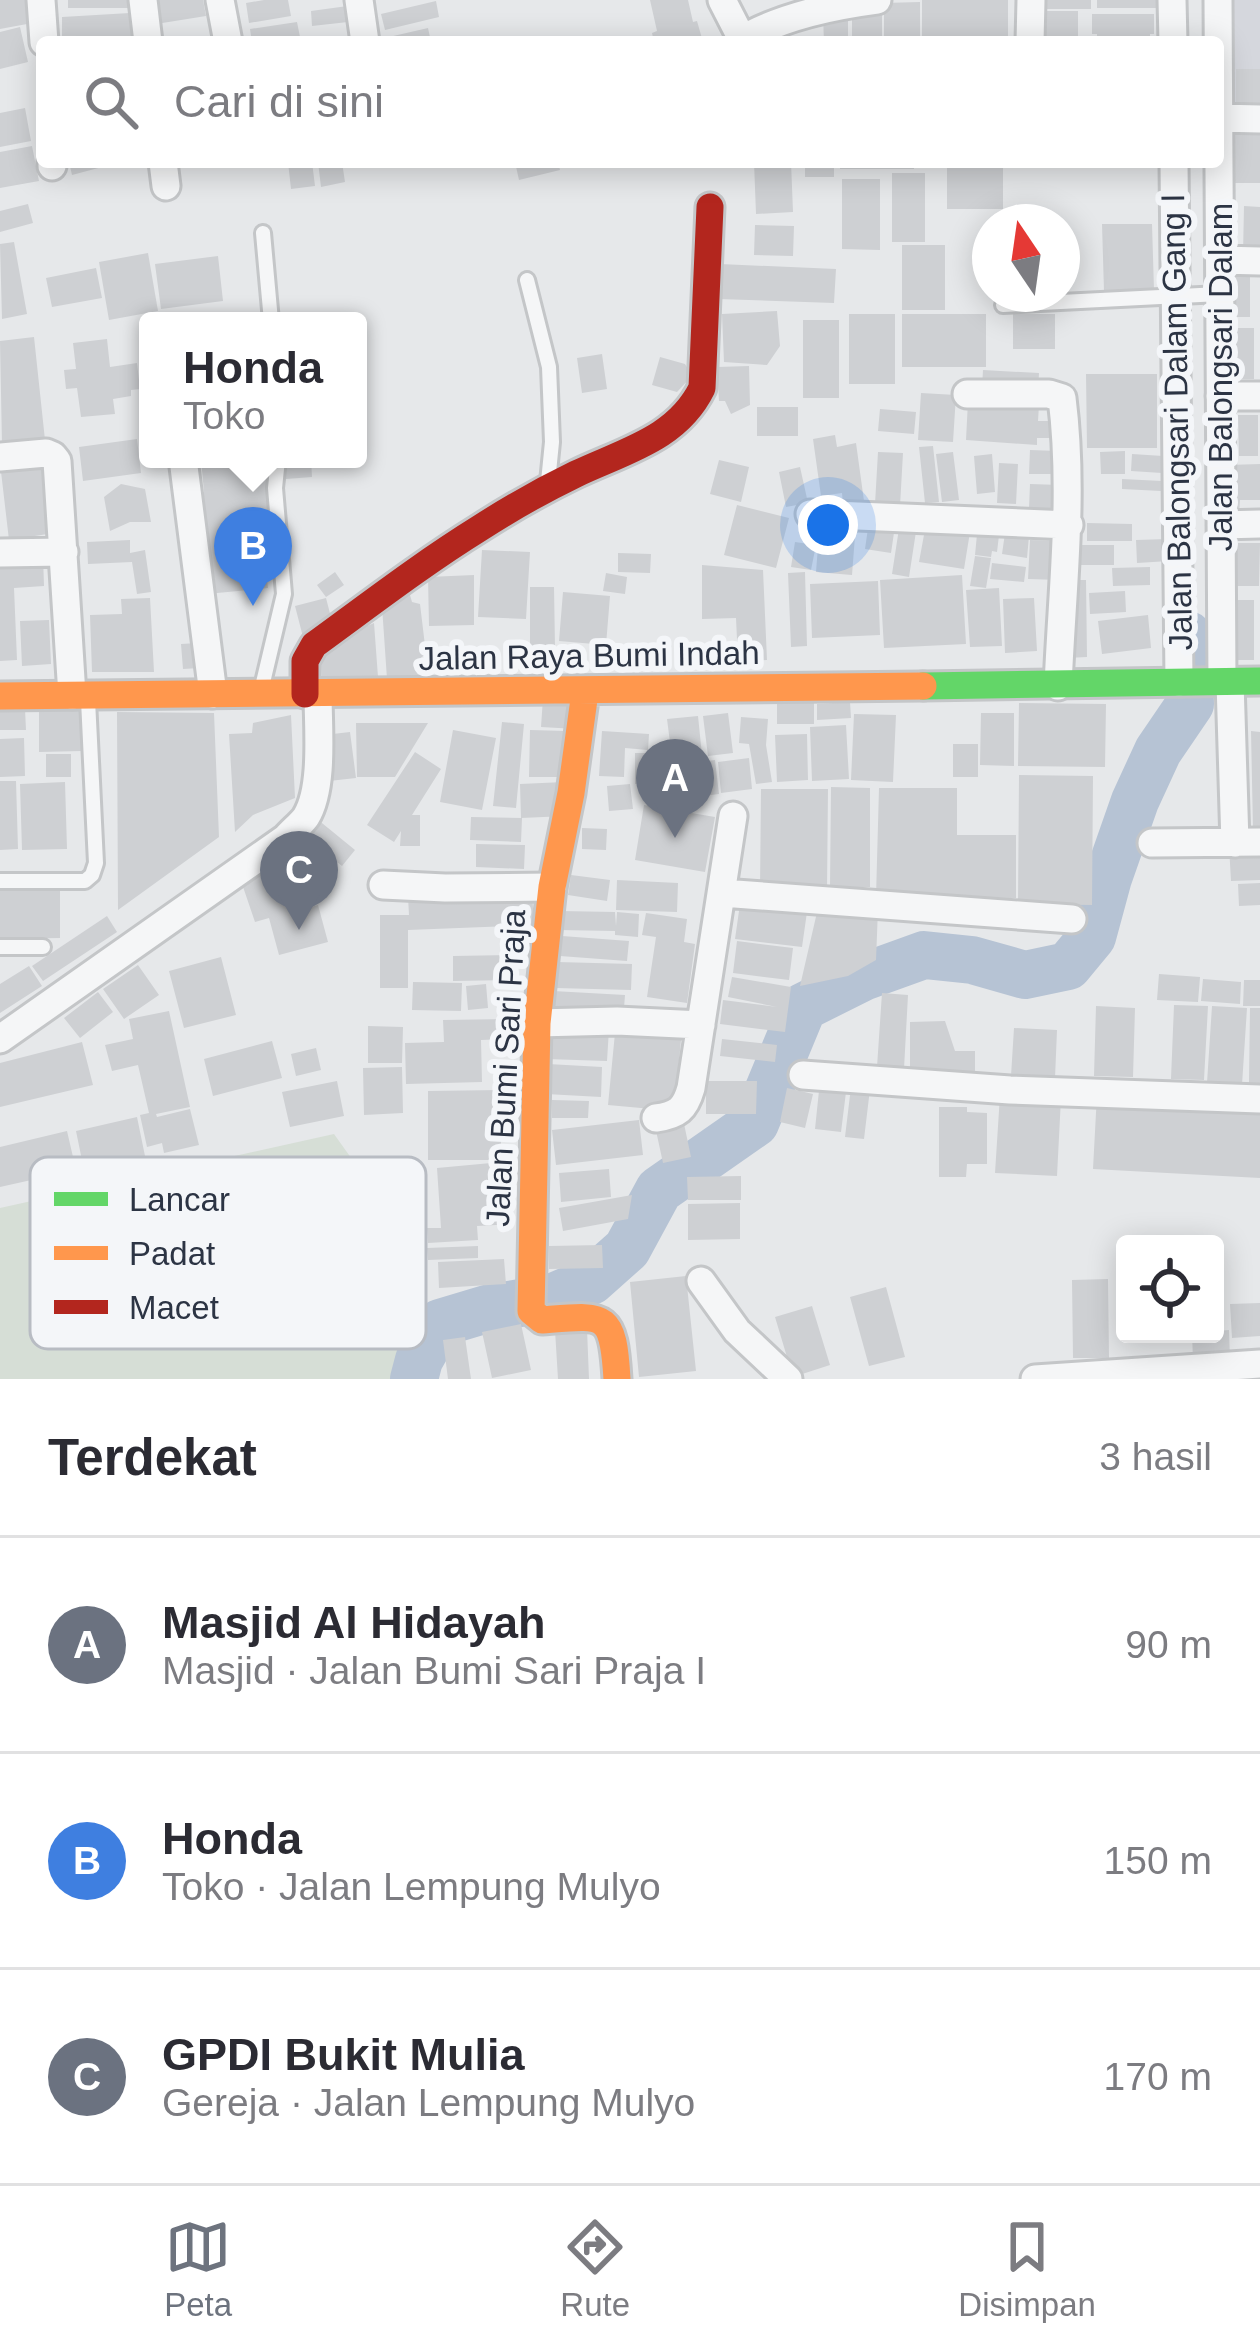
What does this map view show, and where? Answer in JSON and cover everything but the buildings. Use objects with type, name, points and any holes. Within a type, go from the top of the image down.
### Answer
[{"type":"street","points":[[41,0],[44,36]]},
{"type":"street","points":[[143,0],[147,36]]},
{"type":"street","points":[[220,0],[227,36]]},
{"type":"street","points":[[359,0],[364,36]]},
{"type":"street","points":[[722,0],[738,36]]},
{"type":"street","points":[[751,36],[838,5],[877,0]]},
{"type":"street","points":[[1030,0],[1030,36]]},
{"type":"street","points":[[1172,0],[1173,36]]},
{"type":"street","name":"Jalan Balongsari Dalam","points":[[1218,0],[1218,36]]},
{"type":"street","points":[[1224,118],[1260,119]]},
{"type":"street","name":"Jalan Balongsari Dalam Gang I","points":[[1174,168],[1204,682]]},
{"type":"street","name":"Jalan Balongsari Dalam","points":[[1204,682],[1221,524],[1215,294],[1220,260],[1219,168]]},
{"type":"street","points":[[0,1040],[268,851],[307,815],[318,753],[307,651],[409,576],[548,487],[644,445],[697,403],[702,388],[710,207]]},
{"type":"street","points":[[1220,260],[1260,261]]},
{"type":"street","points":[[968,394],[1062,398],[1069,525],[1058,686]]},
{"type":"street","points":[[1220,396],[1260,396]]},
{"type":"street","points":[[0,457],[46,453],[57,461],[80,695]]},
{"type":"street","points":[[184,468],[213,694]]},
{"type":"street","points":[[810,514],[1069,525]]},
{"type":"street","points":[[1221,524],[1260,524]]},
{"type":"street","points":[[0,553],[64,552]]},
{"type":"street","name":"Jalan Raya Bumi Indah","points":[[0,697],[1260,681]]},
{"type":"street","points":[[1152,843],[1247,843],[1204,682]]},
{"type":"street","name":"Jalan Bumi Sari Praja","points":[[585,692],[552,887],[537,1022],[531,1302],[542,1321],[593,1316],[603,1321],[616,1341],[617,1379]]},
{"type":"street","points":[[656,1118],[673,1116],[685,1107],[734,816]]},
{"type":"street","points":[[383,885],[552,887]]},
{"type":"street","points":[[722,892],[1072,919]]},
{"type":"street","points":[[537,1022],[700,1025]]},
{"type":"street","points":[[802,1076],[1260,1099]]},
{"type":"street","points":[[701,1281],[737,1331],[788,1379]]},
{"type":"street","points":[[1035,1379],[1260,1364]]},
{"type":"lane","points":[[263,233],[270,312]]},
{"type":"lane","points":[[527,280],[549,367],[552,442],[548,487]]},
{"type":"lane","points":[[1080,301],[1215,294]]},
{"type":"lane","points":[[260,694],[284,594],[277,468]]},
{"type":"lane","points":[[0,881],[85,881],[92,875],[96,863],[80,695]]},
{"type":"lane","points":[[0,947],[43,947]]},
{"type":"shaded area","points":[[1232,0],[1260,0],[1260,113],[1232,113]]},
{"type":"shaded area","points":[[334,1134],[350,1157],[230,1157]]},
{"type":"shaded area","points":[[30,1201],[30,1349],[411,1349],[402,1379],[0,1379],[0,1208]]},
{"type":"waterway","points":[[426,1348],[440,1323],[490,1308],[551,1298],[591,1281],[627,1249],[659,1190],[755,1123],[803,1007],[863,977],[924,955],[972,960],[1025,975],[1068,966],[1092,937],[1135,801],[1158,751],[1190,704],[1188,635]]},
{"type":"waterway","points":[[414,1379],[425,1349]]},
{"type":"traffic: fast","points":[[923,686],[1260,681]]},
{"type":"traffic: slow","points":[[0,696],[923,686]]},
{"type":"traffic: slow","points":[[585,692],[552,887],[537,1023],[531,1311],[542,1320],[602,1322],[613,1340],[617,1379]]},
{"type":"traffic: jam","points":[[305,694],[305,661],[314,645],[416,570],[515,506],[648,442],[679,420],[702,388],[710,207]]},
{"type":"place","name":"Honda","points":[[253,606]]},
{"type":"place","name":"Masjid Al Hidayah","points":[[675,838]]},
{"type":"place","name":"GPDI Bukit Mulia","points":[[299,930]]}]
